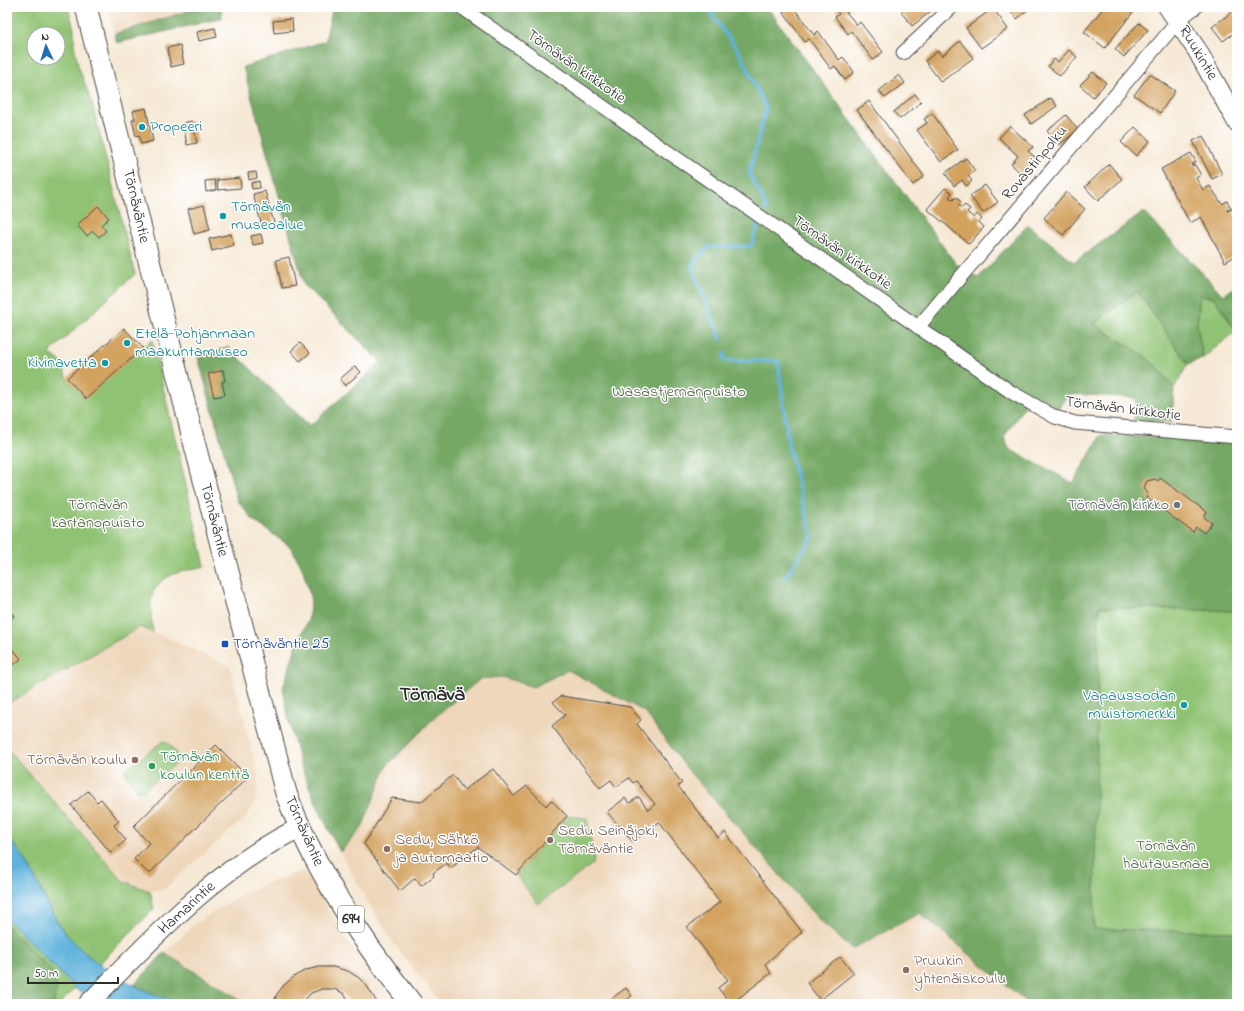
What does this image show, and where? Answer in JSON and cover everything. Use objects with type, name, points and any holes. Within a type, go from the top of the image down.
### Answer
[{"type":"main road","name":"Törnäväntie","points":[[86,7],[254,674],[280,771],[299,828],[334,892],[368,946],[412,1004]]},
{"type":"main road","name":"Ruukintie","points":[[1173,13],[1237,122]]},
{"type":"main road","name":"Hamarintie","points":[[88,1004],[188,904],[218,878],[270,842],[299,828]]},
{"type":"street","name":"Törnävän kirkkotie","points":[[461,7],[1011,392],[1055,418],[1092,426],[1237,438]]},
{"type":"street","points":[[903,53],[952,7]]},
{"type":"street","name":"Rovastinpolku","points":[[918,327],[1169,32],[1173,13],[1196,7]]},
{"type":"shaded area","points":[[109,7],[201,7],[114,34]]},
{"type":"shaded area","name":"Törnävän koulu","points":[[140,626],[230,666],[258,774],[258,787],[255,802],[246,817],[163,890],[150,891],[123,881],[7,748],[7,704]]},
{"type":"shaded area","name":"Sedu Seinäjoki, Törnäväntie","points":[[567,670],[645,712],[688,770],[820,921],[920,913],[1029,1004],[441,1004],[395,945],[369,904],[340,852],[362,828],[386,767],[434,718],[480,679],[502,677],[533,687]]},
{"type":"shaded area","points":[[304,870],[344,936],[395,1004],[244,1004],[235,996],[164,953],[192,926],[234,899],[262,885]]},
{"type":"green space","name":"Törnävän kartanopuisto","points":[[7,7],[68,7],[74,29],[74,45],[78,65],[92,103],[135,274],[49,353],[60,361],[67,378],[143,348],[152,340],[205,566],[179,572],[164,579],[158,585],[151,601],[153,632],[140,627],[7,704]]},
{"type":"green space","points":[[201,7],[221,7],[222,18],[117,43],[114,34]]},
{"type":"green space","name":"Wasastjernanpuisto","points":[[333,7],[767,7],[956,264],[978,278],[1028,225],[1074,262],[1144,212],[1223,295],[1237,286],[1237,331],[1214,298],[1200,295],[1197,326],[1203,358],[1188,364],[1137,291],[1094,324],[1142,354],[1157,367],[1174,388],[1172,421],[1134,420],[1136,398],[1070,394],[1057,410],[1033,397],[1022,410],[1004,437],[1009,449],[1073,483],[1101,435],[1237,442],[1237,611],[1099,607],[1094,929],[1237,932],[1237,1004],[1029,1004],[920,913],[852,949],[820,921],[688,770],[645,712],[568,670],[533,687],[502,677],[480,679],[434,718],[386,767],[362,828],[340,852],[318,808],[300,764],[289,722],[283,688],[298,640],[308,621],[311,599],[303,570],[291,547],[253,520],[237,500],[198,357],[228,347],[310,426],[381,362],[304,285],[243,67],[325,41]]},
{"type":"green space","points":[[1137,291],[1188,364],[1174,388],[1157,367],[1094,324]]},
{"type":"green space","points":[[1200,295],[1214,298],[1236,331],[1203,358],[1197,326]]},
{"type":"green space","name":"Törnävän hautausmaa","points":[[1099,607],[1237,611],[1237,932],[1094,929]]},
{"type":"green space","name":"Törnävän koulun kenttä","points":[[163,741],[168,743],[180,758],[179,761],[143,791],[138,791],[124,771]]},
{"type":"green space","points":[[7,748],[123,881],[150,891],[154,909],[99,964],[74,945],[55,918],[27,863],[7,837]]},
{"type":"green space","points":[[567,816],[587,818],[594,859],[593,864],[538,904],[516,875]]},
{"type":"green space","points":[[7,919],[75,988],[60,1004],[8,1004]]},
{"type":"green space","points":[[7,925],[53,973],[57,989],[53,1004],[7,1004]]},
{"type":"green space","points":[[164,953],[235,996],[244,1004],[185,1004],[162,998],[134,985]]},
{"type":"water","points":[[7,837],[27,863],[55,918],[66,934],[80,948],[112,973],[130,983],[148,992],[185,1004],[98,1004],[75,988],[7,919]]},
{"type":"building","points":[[784,7],[793,7],[814,35],[818,31],[839,60],[843,57],[854,72],[845,80],[835,66],[831,69],[809,39],[805,42],[783,12],[786,10]]},
{"type":"building","points":[[834,7],[850,7],[851,8],[846,12],[857,25],[860,22],[883,52],[873,60],[851,31],[848,34],[835,17],[839,14]]},
{"type":"building","points":[[907,7],[932,7],[934,9],[912,26],[901,12]]},
{"type":"building","points":[[1007,7],[1031,7],[1017,19]]},
{"type":"building","points":[[1104,7],[1129,7],[1134,11],[1105,48],[1084,32]]},
{"type":"building","points":[[993,8],[1008,29],[981,48],[966,28]]},
{"type":"building","points":[[1237,8],[1237,31],[1223,41],[1212,27]]},
{"type":"building","points":[[292,19],[293,31],[274,33],[273,21]]},
{"type":"building","points":[[1139,23],[1148,30],[1124,57],[1115,49]]},
{"type":"building","points":[[215,28],[217,37],[199,41],[197,32]]},
{"type":"building","points":[[960,41],[973,58],[941,82],[925,61],[938,51],[942,56]]},
{"type":"building","points":[[180,45],[184,64],[171,67],[167,48]]},
{"type":"building","points":[[1069,50],[1077,57],[1060,76],[1048,66],[1054,59],[1058,62]]},
{"type":"building","points":[[1093,72],[1106,83],[1093,97],[1080,85]]},
{"type":"building","points":[[1150,74],[1175,91],[1160,113],[1134,95]]},
{"type":"building","points":[[899,75],[905,83],[885,98],[879,91]]},
{"type":"building","points":[[915,94],[921,102],[900,119],[894,112]]},
{"type":"building","points":[[1051,98],[1057,106],[1031,124],[1025,115]]},
{"type":"building","points":[[869,101],[924,176],[913,185],[857,110]]},
{"type":"building","name":"Propeeri","points":[[146,108],[153,141],[141,144],[139,135],[136,136],[132,120],[135,119],[133,111]]},
{"type":"building","points":[[932,113],[958,150],[941,162],[917,130],[927,123],[924,119]]},
{"type":"building","points":[[1066,115],[1078,130],[1059,145],[1047,131]]},
{"type":"building","points":[[192,121],[197,143],[187,145],[183,123]]},
{"type":"building","points":[[1010,126],[1033,147],[1028,151],[1039,161],[1024,176],[1011,164],[1018,156],[999,138]]},
{"type":"building","points":[[1135,127],[1150,141],[1136,156],[1121,142]]},
{"type":"building","points":[[1203,136],[1222,174],[1212,179],[1193,141]]},
{"type":"building","points":[[1191,153],[1196,162],[1191,165],[1195,165],[1201,175],[1196,178],[1203,190],[1210,186],[1222,204],[1227,201],[1231,208],[1227,211],[1232,209],[1237,218],[1237,255],[1225,262],[1201,217],[1190,223],[1161,169]]},
{"type":"building","points":[[966,158],[975,171],[968,176],[972,181],[966,186],[962,180],[954,186],[945,173]]},
{"type":"building","points":[[1109,164],[1122,179],[1098,201],[1085,187]]},
{"type":"building","points":[[256,172],[257,178],[249,180],[248,173]]},
{"type":"building","points":[[240,178],[241,188],[218,190],[217,180]]},
{"type":"building","points":[[215,180],[216,190],[206,192],[205,181]]},
{"type":"building","points":[[259,181],[260,188],[252,189],[251,183]]},
{"type":"building","points":[[985,185],[998,202],[983,213],[970,196]]},
{"type":"building","points":[[945,188],[952,193],[949,197],[953,200],[956,197],[961,202],[958,205],[962,208],[965,205],[970,209],[967,212],[974,218],[977,214],[982,219],[979,222],[984,227],[969,244],[927,209]]},
{"type":"building","points":[[265,191],[274,223],[262,226],[253,194]]},
{"type":"building","points":[[1066,192],[1085,209],[1063,235],[1044,218]]},
{"type":"building","points":[[204,205],[210,230],[194,234],[188,209]]},
{"type":"building","points":[[98,206],[109,218],[101,225],[106,231],[99,237],[93,231],[87,236],[77,225]]},
{"type":"building","points":[[231,234],[234,245],[212,251],[209,239]]},
{"type":"building","points":[[261,234],[263,243],[253,245],[251,236]]},
{"type":"building","points":[[289,257],[295,286],[282,288],[276,260]]},
{"type":"building","name":"Kivinavetta","points":[[124,328],[143,348],[86,399],[67,378]]},
{"type":"building","points":[[300,343],[310,353],[300,361],[291,351]]},
{"type":"building","points":[[355,366],[361,372],[345,386],[340,379]]},
{"type":"building","points":[[223,370],[225,381],[222,382],[225,395],[214,397],[208,374]]},
{"type":"building","name":"Törnävän kirkko","points":[[1160,478],[1207,512],[1204,517],[1212,523],[1204,533],[1196,527],[1193,532],[1146,498],[1148,494],[1144,488],[1147,481],[1155,479],[1158,481]]},
{"type":"building","points":[[10,611],[14,616],[8,620],[10,623],[7,626],[7,614]]},
{"type":"building","points":[[14,650],[21,659],[13,665],[7,656]]},
{"type":"building","points":[[561,696],[630,707],[641,720],[637,724],[682,783],[678,786],[718,838],[725,832],[802,932],[765,964],[771,973],[731,1004],[718,988],[728,980],[687,927],[720,902],[659,822],[633,842],[607,812],[625,798],[629,803],[639,797],[648,810],[655,804],[636,781],[633,783],[629,778],[616,787],[611,780],[600,788],[552,726],[565,715],[553,702]]},
{"type":"building","points":[[216,745],[248,777],[149,874],[134,859],[149,843],[133,827]]},
{"type":"building","points":[[493,769],[514,796],[527,786],[546,806],[551,800],[567,816],[516,875],[478,847],[451,868],[447,863],[433,873],[434,876],[421,886],[415,878],[400,891],[364,844],[392,798],[421,802],[453,775],[464,790]]},
{"type":"building","points":[[88,791],[97,802],[101,799],[119,821],[114,825],[126,840],[111,853],[71,805]]},
{"type":"building","points":[[840,957],[854,973],[820,1000],[807,983]]},
{"type":"building","points":[[319,967],[333,967],[348,971],[359,978],[367,986],[378,1004],[352,1004],[343,993],[334,989],[322,989],[311,993],[301,1004],[273,1004],[277,994],[284,985],[295,976],[306,970]]},
{"type":"building","points":[[626,988],[632,996],[621,1004],[604,1004]]},
{"type":"waterway","points":[[706,7],[739,52],[766,108],[749,173],[766,206],[765,210]]},
{"type":"waterway","points":[[721,339],[691,266],[708,247],[751,246],[758,226]]},
{"type":"waterway","points":[[724,353],[725,361],[778,361],[789,449],[812,537],[784,579]]},
{"type":"place","name":"Propeeri","points":[[142,127]]},
{"type":"place","name":"Törnävän museoalue","points":[[223,216]]},
{"type":"place","name":"Etelä-Pohjanmaan maakuntamuseo","points":[[127,343]]},
{"type":"place","name":"Kivinavetta","points":[[105,363]]},
{"type":"place","name":"Törnävän kirkko","points":[[1177,505]]},
{"type":"place","name":"Törnäväntie 25","points":[[225,644]]},
{"type":"place","name":"Vapaussodan muistomerkki","points":[[1184,705]]},
{"type":"place","name":"Törnävän koulu","points":[[135,760]]},
{"type":"place","name":"Törnävän koulun kenttä","points":[[152,766]]},
{"type":"place","name":"Sedu Seinäjoki, Törnäväntie","points":[[550,840]]},
{"type":"place","name":"Sedu, Sähkö ja automaatio","points":[[387,849]]},
{"type":"place","name":"Pruukin yhtenäiskoulu","points":[[906,970]]},
{"type":"district","name":"Törnävä","points":[[432,695]]}]
